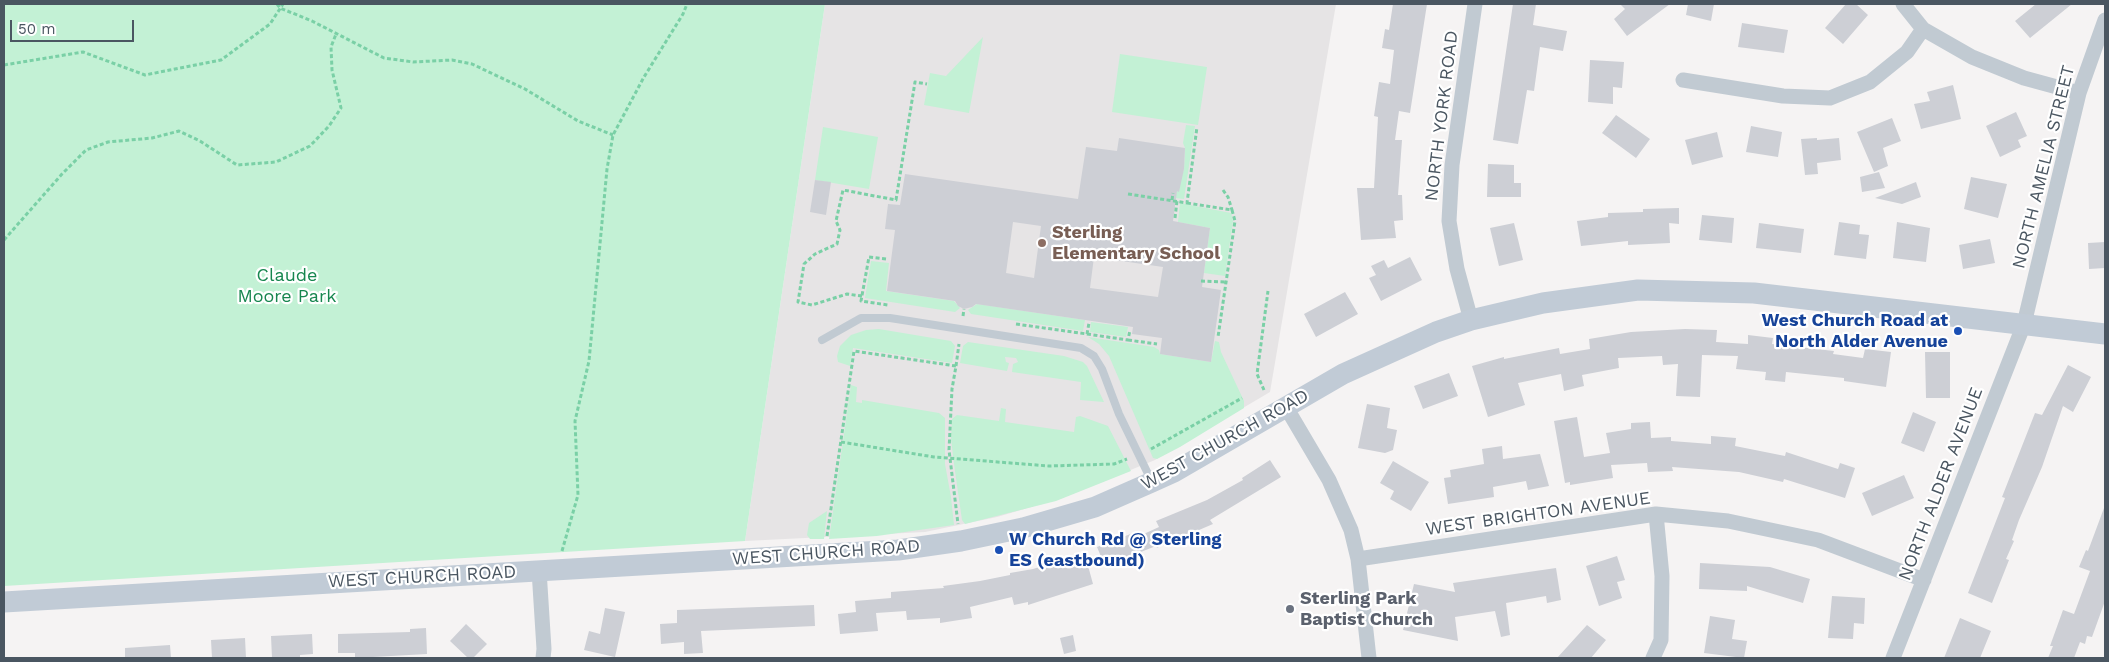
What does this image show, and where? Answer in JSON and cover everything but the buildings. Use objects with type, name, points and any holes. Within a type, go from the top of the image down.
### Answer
[{"type":"main road","name":"WEST CHURCH ROAD","points":[[4,602],[898,550],[961,541],[1023,528],[1095,507],[1152,482],[1174,472],[1342,374],[1436,332],[1471,320],[1543,303],[1638,290],[1754,293],[2105,334]]},
{"type":"street","name":"NORTH YORK ROAD","points":[[1471,320],[1456,269],[1449,221],[1452,165],[1475,4]]},
{"type":"street","points":[[1903,4],[1923,29],[1972,57],[2024,78],[2079,93]]},
{"type":"street","name":"NORTH AMELIA STREET","points":[[2024,324],[2079,93],[2105,20]]},
{"type":"street","points":[[1683,80],[1783,96],[1830,98],[1870,82],[1907,52],[1923,29]]},
{"type":"street","name":"NORTH ALDER AVENUE","points":[[1893,658],[2024,324]]},
{"type":"street","points":[[1286,406],[1329,480],[1351,530],[1358,559],[1369,658]]},
{"type":"street","points":[[1653,658],[1661,640],[1662,576],[1656,514]]},
{"type":"street","name":"WEST BRIGHTON AVENUE","points":[[1358,559],[1656,514],[1728,521],[1818,540],[1924,580]]},
{"type":"street","points":[[539,570],[543,658]]},
{"type":"lane","points":[[822,340],[861,318],[890,318],[1081,348],[1094,356],[1102,368],[1120,414],[1152,482]]},
{"type":"path","points":[[277,4],[384,58],[413,62],[452,60],[472,64],[525,89],[578,121],[613,135]]},
{"type":"path","points":[[562,557],[566,535],[578,495],[575,421],[589,361],[607,169],[613,135],[644,77],[683,14],[686,4]]},
{"type":"path","points":[[4,65],[83,52],[145,75],[221,60],[270,24],[282,6]]},
{"type":"path","points":[[4,240],[62,174],[86,150],[108,142],[152,138],[179,131],[200,141],[237,165],[276,162],[310,146],[330,126],[340,108],[332,70],[330,47],[336,34]]},
{"type":"path","points":[[862,296],[847,294],[812,305],[798,302],[804,264],[814,254],[837,244],[840,230],[836,221],[843,190],[896,200],[915,82],[927,84]]},
{"type":"path","points":[[1187,203],[1197,127]]},
{"type":"path","points":[[1218,337],[1236,220],[1228,197],[1223,190]]},
{"type":"path","points":[[1173,193],[1175,218]]},
{"type":"path","points":[[1128,194],[1232,210]]},
{"type":"path","points":[[886,259],[869,256],[861,301],[889,305]]},
{"type":"path","points":[[1201,281],[1227,282]]},
{"type":"path","points":[[1264,390],[1257,374],[1268,291]]},
{"type":"path","points":[[963,316],[964,310]]},
{"type":"path","points":[[954,315],[972,318]]},
{"type":"path","points":[[1011,323],[1157,344]]},
{"type":"path","points":[[1087,334],[1089,323]]},
{"type":"path","points":[[1128,340],[1130,330]]},
{"type":"path","points":[[959,344],[950,419],[950,459],[959,527]]},
{"type":"path","points":[[826,539],[854,351],[956,366]]},
{"type":"path","points":[[1151,449],[1242,398]]},
{"type":"path","points":[[841,442],[950,459],[1049,466],[1114,464],[1127,459]]},
{"type":"shaded area","name":"Sterling Elementary School","points":[[825,4],[1336,4],[1270,392],[1155,460],[1062,498],[997,517],[925,532],[745,541]]},
{"type":"green space","name":"Claude Moore Park","points":[[4,4],[825,4],[745,541],[4,586]]},
{"type":"green space","points":[[983,37],[969,113],[924,105],[930,73],[946,76]]},
{"type":"green space","points":[[1120,54],[1207,67],[1198,125],[1112,112]]},
{"type":"green space","points":[[1186,125],[1195,126],[1184,199],[1175,198],[1184,169],[1185,148],[1183,143]]},
{"type":"green space","points":[[823,127],[878,137],[869,189],[815,180]]},
{"type":"green space","points":[[1180,203],[1231,213],[1233,221],[1225,276],[1204,273],[1210,228],[1178,222]]},
{"type":"green space","points":[[871,261],[889,263],[886,291],[954,301],[960,308],[955,312],[865,298]]},
{"type":"green space","points":[[977,304],[1085,320],[1083,331],[971,314],[968,310]]},
{"type":"green space","points":[[1091,322],[1128,327],[1126,337],[1090,332]]},
{"type":"green space","points":[[879,329],[951,341],[955,346],[952,363],[853,348],[850,366],[838,362],[837,356],[840,346],[851,335],[866,330]]},
{"type":"green space","points":[[1088,337],[1154,347],[1159,350],[1160,354],[1211,362],[1215,341],[1219,342],[1221,352],[1244,401],[1244,408],[1180,447],[1157,459],[1153,458],[1109,356],[1099,344]]},
{"type":"green space","points":[[968,342],[1064,356],[1083,362],[1087,366],[1104,402],[1080,400],[1081,382],[1012,372],[1013,364],[1018,362],[1016,358],[1005,357],[1006,362],[1009,363],[1007,371],[960,363],[963,346]]},
{"type":"green space","points":[[851,385],[857,387],[856,402],[862,403],[862,400],[939,413],[945,418],[945,464],[954,525],[877,536],[829,539]]},
{"type":"green space","points":[[1001,408],[1006,409],[1005,422],[1074,432],[1076,417],[1080,416],[1108,426],[1131,471],[1056,501],[965,524],[962,520],[954,464],[951,439],[952,419],[957,415],[999,421]]},
{"type":"green space","points":[[827,511],[824,539],[810,539],[807,535],[809,523]]},
{"type":"place","name":"Sterling Elementary School","points":[[1042,243]]},
{"type":"place","name":"West Church Road at North Alder Avenue","points":[[1958,331]]},
{"type":"place","name":"W Church Rd @ Sterling ES (eastbound)","points":[[999,550]]},
{"type":"place","name":"Sterling Park Baptist Church","points":[[1290,609]]}]
